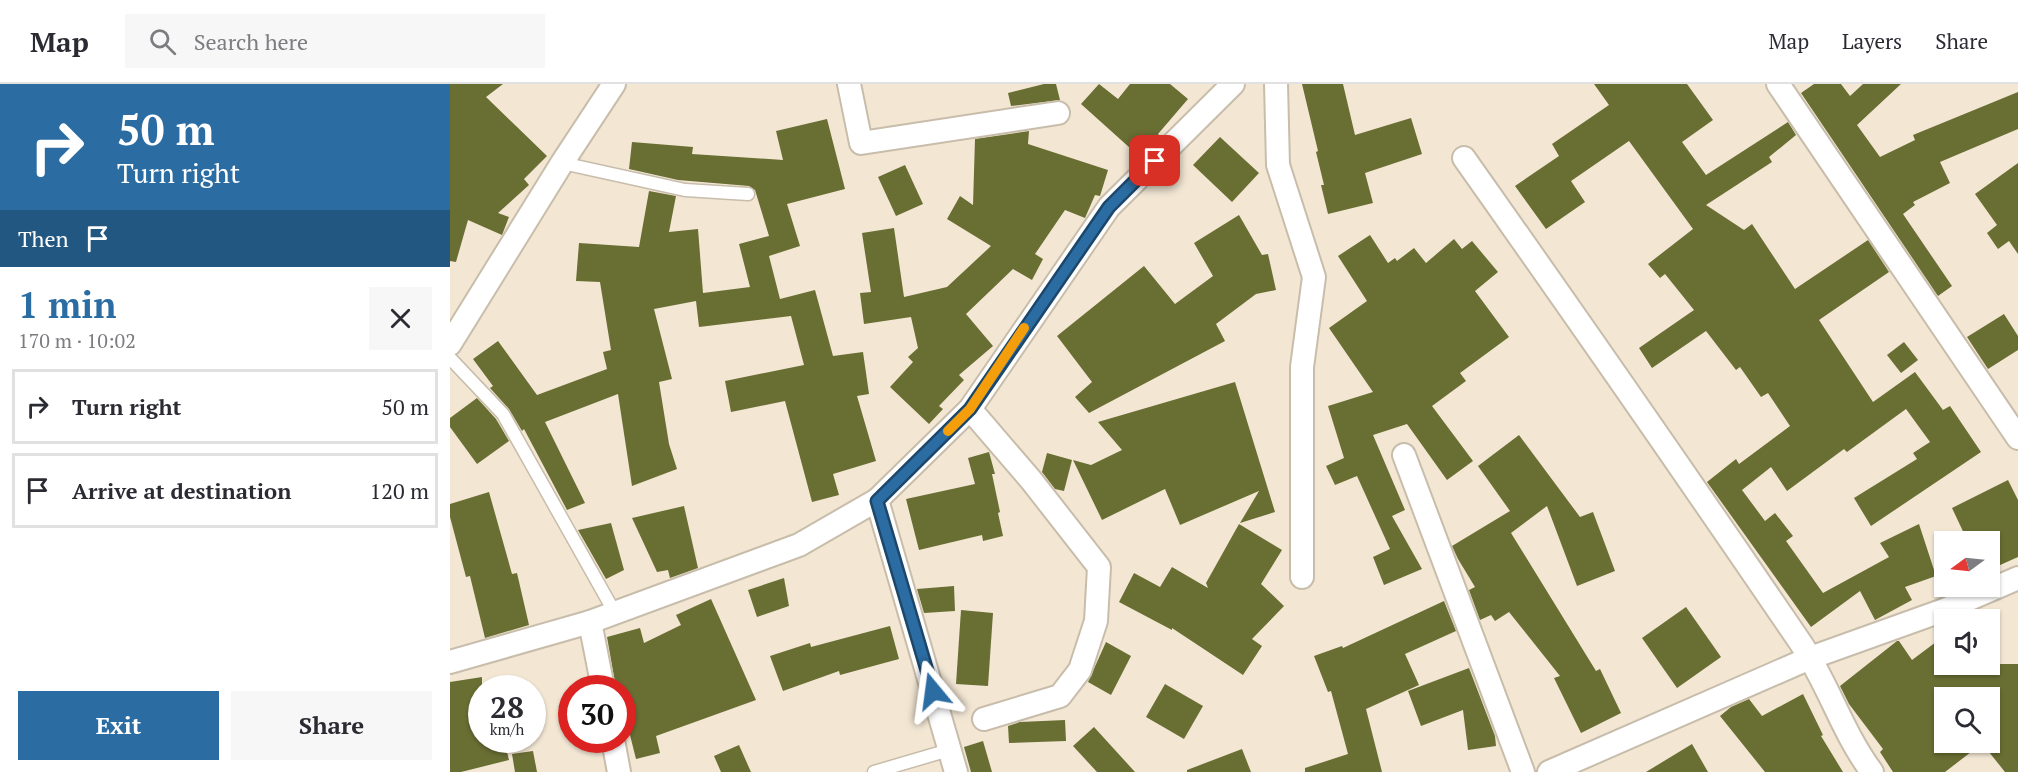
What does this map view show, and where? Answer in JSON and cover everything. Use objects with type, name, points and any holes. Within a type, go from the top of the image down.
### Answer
[{"type":"street","points":[[450,344],[562,163],[614,84]]},
{"type":"street","points":[[849,84],[861,143],[1058,114]]},
{"type":"street","points":[[450,662],[590,622],[799,545],[877,501],[970,409],[1109,207],[1233,84]]},
{"type":"street","points":[[1276,84],[1278,165],[1314,277],[1302,367],[1302,577]]},
{"type":"street","points":[[1778,84],[2018,438]]},
{"type":"street","points":[[1464,158],[1652,424],[1810,658],[1858,753],[1872,772]]},
{"type":"street","points":[[970,409],[1031,480],[1100,567],[1096,621],[1080,670],[1060,696],[984,719]]},
{"type":"street","points":[[1404,454],[1523,772]]},
{"type":"street","points":[[877,501],[956,772]]},
{"type":"street","points":[[1549,772],[1810,658],[1944,610],[2018,578]]},
{"type":"street","points":[[590,622],[600,675]]},
{"type":"street","points":[[615,753],[619,772]]},
{"type":"lane","points":[[562,163],[686,190],[748,194]]},
{"type":"lane","points":[[450,358],[503,414],[615,613]]},
{"type":"lane","points":[[874,772],[949,750]]},
{"type":"building","points":[[450,84],[503,84],[486,97],[547,156],[524,179],[529,185],[498,213],[509,217],[502,235],[468,220],[456,262],[450,261]]},
{"type":"building","points":[[1044,84],[1056,84],[1060,100],[1011,106],[1008,93]]},
{"type":"building","points":[[1099,84],[1118,99],[1130,84],[1170,84],[1188,99],[1158,134],[1161,137],[1140,157],[1081,104]]},
{"type":"building","points":[[1302,84],[1343,84],[1355,135],[1411,118],[1422,154],[1365,173],[1373,203],[1328,214],[1321,185],[1324,185],[1316,152],[1318,151]]},
{"type":"building","points":[[1594,84],[1687,84],[1713,120],[1682,142],[1706,175],[1788,122],[1796,135],[1769,157],[1772,162],[1706,205],[1744,230],[1752,224],[1795,289],[1868,240],[1889,272],[1819,320],[1873,402],[1915,372],[1943,410],[1950,406],[1981,452],[1871,526],[1854,498],[1917,459],[1913,453],[1930,442],[1906,409],[1847,452],[1844,449],[1787,491],[1771,467],[1742,490],[1765,521],[1775,513],[1793,536],[1786,541],[1823,593],[1889,557],[1880,543],[1919,524],[1934,570],[1934,577],[1905,587],[1912,600],[1875,620],[1860,591],[1811,627],[1707,482],[1736,459],[1739,464],[1790,426],[1768,393],[1761,397],[1740,367],[1736,370],[1706,331],[1652,368],[1639,348],[1694,310],[1665,274],[1660,278],[1648,264],[1693,229],[1629,141],[1571,181],[1585,202],[1546,229],[1515,186],[1559,156],[1552,144],[1609,105]]},
{"type":"building","points":[[1814,84],[1841,84],[1850,96],[1863,84],[1901,84],[1857,125],[1880,157],[1915,140],[1913,135],[2018,92],[2018,129],[1940,162],[1950,183],[1913,202],[1915,205],[1903,214],[1952,286],[1938,296],[1801,93]]},
{"type":"building","points":[[827,119],[845,189],[787,204],[800,246],[769,256],[780,299],[815,290],[833,356],[863,352],[869,394],[857,396],[876,461],[833,474],[839,495],[812,502],[785,401],[731,412],[725,381],[804,365],[791,316],[699,327],[696,301],[654,309],[672,379],[659,382],[669,444],[677,469],[632,486],[618,394],[545,422],[585,503],[567,510],[524,429],[522,431],[509,409],[490,388],[493,386],[473,359],[498,341],[537,395],[607,369],[603,352],[611,350],[600,282],[576,281],[579,243],[639,247],[649,191],[676,196],[669,232],[698,229],[703,293],[750,287],[739,244],[769,236],[755,190],[749,186],[678,180],[629,169],[632,142],[693,147],[692,154],[783,160],[776,131]]},
{"type":"building","points":[[1029,131],[1028,144],[1108,170],[1100,196],[1095,195],[1085,218],[1065,210],[1035,254],[1043,259],[1032,280],[1013,269],[966,314],[993,346],[959,375],[964,380],[939,406],[943,409],[929,424],[890,387],[913,362],[908,357],[918,348],[911,317],[864,324],[860,293],[871,292],[862,233],[894,228],[904,297],[947,287],[991,246],[947,219],[960,196],[973,205],[975,139]]},
{"type":"building","points":[[1220,137],[1259,173],[1232,202],[1193,165]]},
{"type":"building","points":[[2018,163],[2018,254],[2009,241],[1998,249],[1987,233],[1997,225],[1975,194]]},
{"type":"building","points":[[905,165],[923,204],[896,216],[878,177]]},
{"type":"building","points":[[1239,215],[1262,255],[1268,254],[1276,290],[1256,294],[1216,324],[1225,341],[1089,413],[1075,397],[1092,382],[1057,336],[1144,266],[1175,304],[1213,276],[1194,243]]},
{"type":"building","points":[[1370,235],[1388,263],[1395,258],[1397,261],[1414,248],[1426,263],[1454,239],[1462,249],[1472,241],[1498,272],[1475,291],[1509,337],[1460,373],[1466,381],[1432,406],[1473,461],[1447,480],[1407,424],[1373,435],[1405,510],[1392,516],[1422,569],[1384,585],[1373,557],[1390,549],[1357,476],[1335,485],[1326,466],[1344,458],[1328,406],[1373,392],[1329,328],[1367,301],[1338,256]]},
{"type":"building","points":[[2004,314],[2018,336],[2018,350],[1988,369],[1967,337]]},
{"type":"building","points":[[1904,342],[1918,360],[1901,373],[1887,355]]},
{"type":"building","points":[[1235,382],[1275,512],[1240,523],[1259,491],[1180,525],[1165,489],[1102,520],[1073,460],[1091,465],[1122,450],[1098,422]]},
{"type":"building","points":[[477,398],[496,419],[509,441],[477,464],[450,427],[450,418]]},
{"type":"building","points":[[1519,435],[1580,517],[1593,512],[1615,571],[1577,586],[1547,506],[1511,533],[1596,671],[1600,669],[1621,713],[1581,733],[1554,678],[1560,676],[1509,612],[1495,621],[1491,615],[1480,620],[1469,590],[1475,587],[1452,546],[1510,511],[1478,466]]},
{"type":"building","points":[[989,452],[995,474],[992,474],[1003,536],[983,541],[982,535],[919,550],[906,499],[975,484],[968,458]]},
{"type":"building","points":[[1047,453],[1072,460],[1064,491],[1055,489],[1042,472]]},
{"type":"building","points":[[2008,480],[2018,500],[2018,557],[2000,565],[2000,531],[1963,531],[1952,508]]},
{"type":"building","points":[[489,492],[512,574],[517,573],[529,625],[485,638],[470,576],[466,577],[450,517],[450,504]]},
{"type":"building","points":[[684,506],[698,568],[670,578],[668,570],[657,572],[632,518]]},
{"type":"building","points":[[611,523],[624,570],[606,579],[578,530]]},
{"type":"building","points":[[1239,524],[1282,550],[1261,584],[1284,606],[1252,639],[1262,646],[1243,675],[1172,628],[1172,630],[1119,602],[1134,573],[1160,587],[1172,567],[1208,588],[1206,583]]},
{"type":"building","points":[[784,578],[789,606],[757,617],[748,590]]},
{"type":"building","points":[[954,586],[955,611],[924,613],[917,589]]},
{"type":"building","points":[[711,599],[756,700],[656,736],[660,753],[636,759],[636,675],[614,675],[607,637],[640,628],[644,643],[681,625],[676,615]]},
{"type":"building","points":[[1444,601],[1456,631],[1405,654],[1419,685],[1366,709],[1382,772],[1305,772],[1305,768],[1348,754],[1331,691],[1328,692],[1314,656],[1342,646],[1343,648]]},
{"type":"building","points":[[1686,607],[1721,657],[1677,688],[1642,638]]},
{"type":"building","points":[[961,610],[993,613],[988,686],[956,684]]},
{"type":"building","points":[[890,626],[899,659],[840,675],[839,671],[783,691],[770,656],[810,643],[811,647]]},
{"type":"building","points":[[1897,641],[1912,660],[1934,644],[1934,675],[2000,675],[2000,664],[2018,664],[2018,772],[2005,772],[1990,753],[2000,753],[2000,687],[1934,687],[1934,753],[1970,753],[1945,772],[1893,772],[1880,752],[1883,749],[1849,704],[1840,686]]},
{"type":"building","points":[[1106,642],[1131,656],[1111,695],[1088,682]]},
{"type":"building","points":[[1469,668],[1495,736],[1496,746],[1468,750],[1463,710],[1421,726],[1408,691]]},
{"type":"building","points":[[468,679],[468,753],[507,753],[509,760],[461,772],[450,772],[450,682]]},
{"type":"building","points":[[1165,684],[1203,706],[1184,739],[1146,717]]},
{"type":"building","points":[[1803,694],[1823,735],[1821,736],[1843,772],[1765,772],[1720,716],[1731,707],[1749,699],[1762,716]]},
{"type":"building","points":[[1065,720],[1066,741],[1009,743],[1008,726],[1020,722]]},
{"type":"building","points":[[1094,727],[1135,772],[1097,772],[1073,746]]},
{"type":"building","points":[[983,741],[992,772],[971,772],[964,747]]},
{"type":"building","points":[[1692,744],[1708,772],[1646,772]]},
{"type":"building","points":[[739,745],[751,772],[721,772],[714,756]]},
{"type":"building","points":[[1242,749],[1251,772],[1187,772],[1187,770]]},
{"type":"building","points":[[533,753],[537,772],[515,772],[512,754]]},
{"type":"slow traffic","points":[[948,431],[970,409],[1024,328]]},
{"type":"route","points":[[933,691],[877,501],[970,409],[1109,207],[1155,161]]}]
